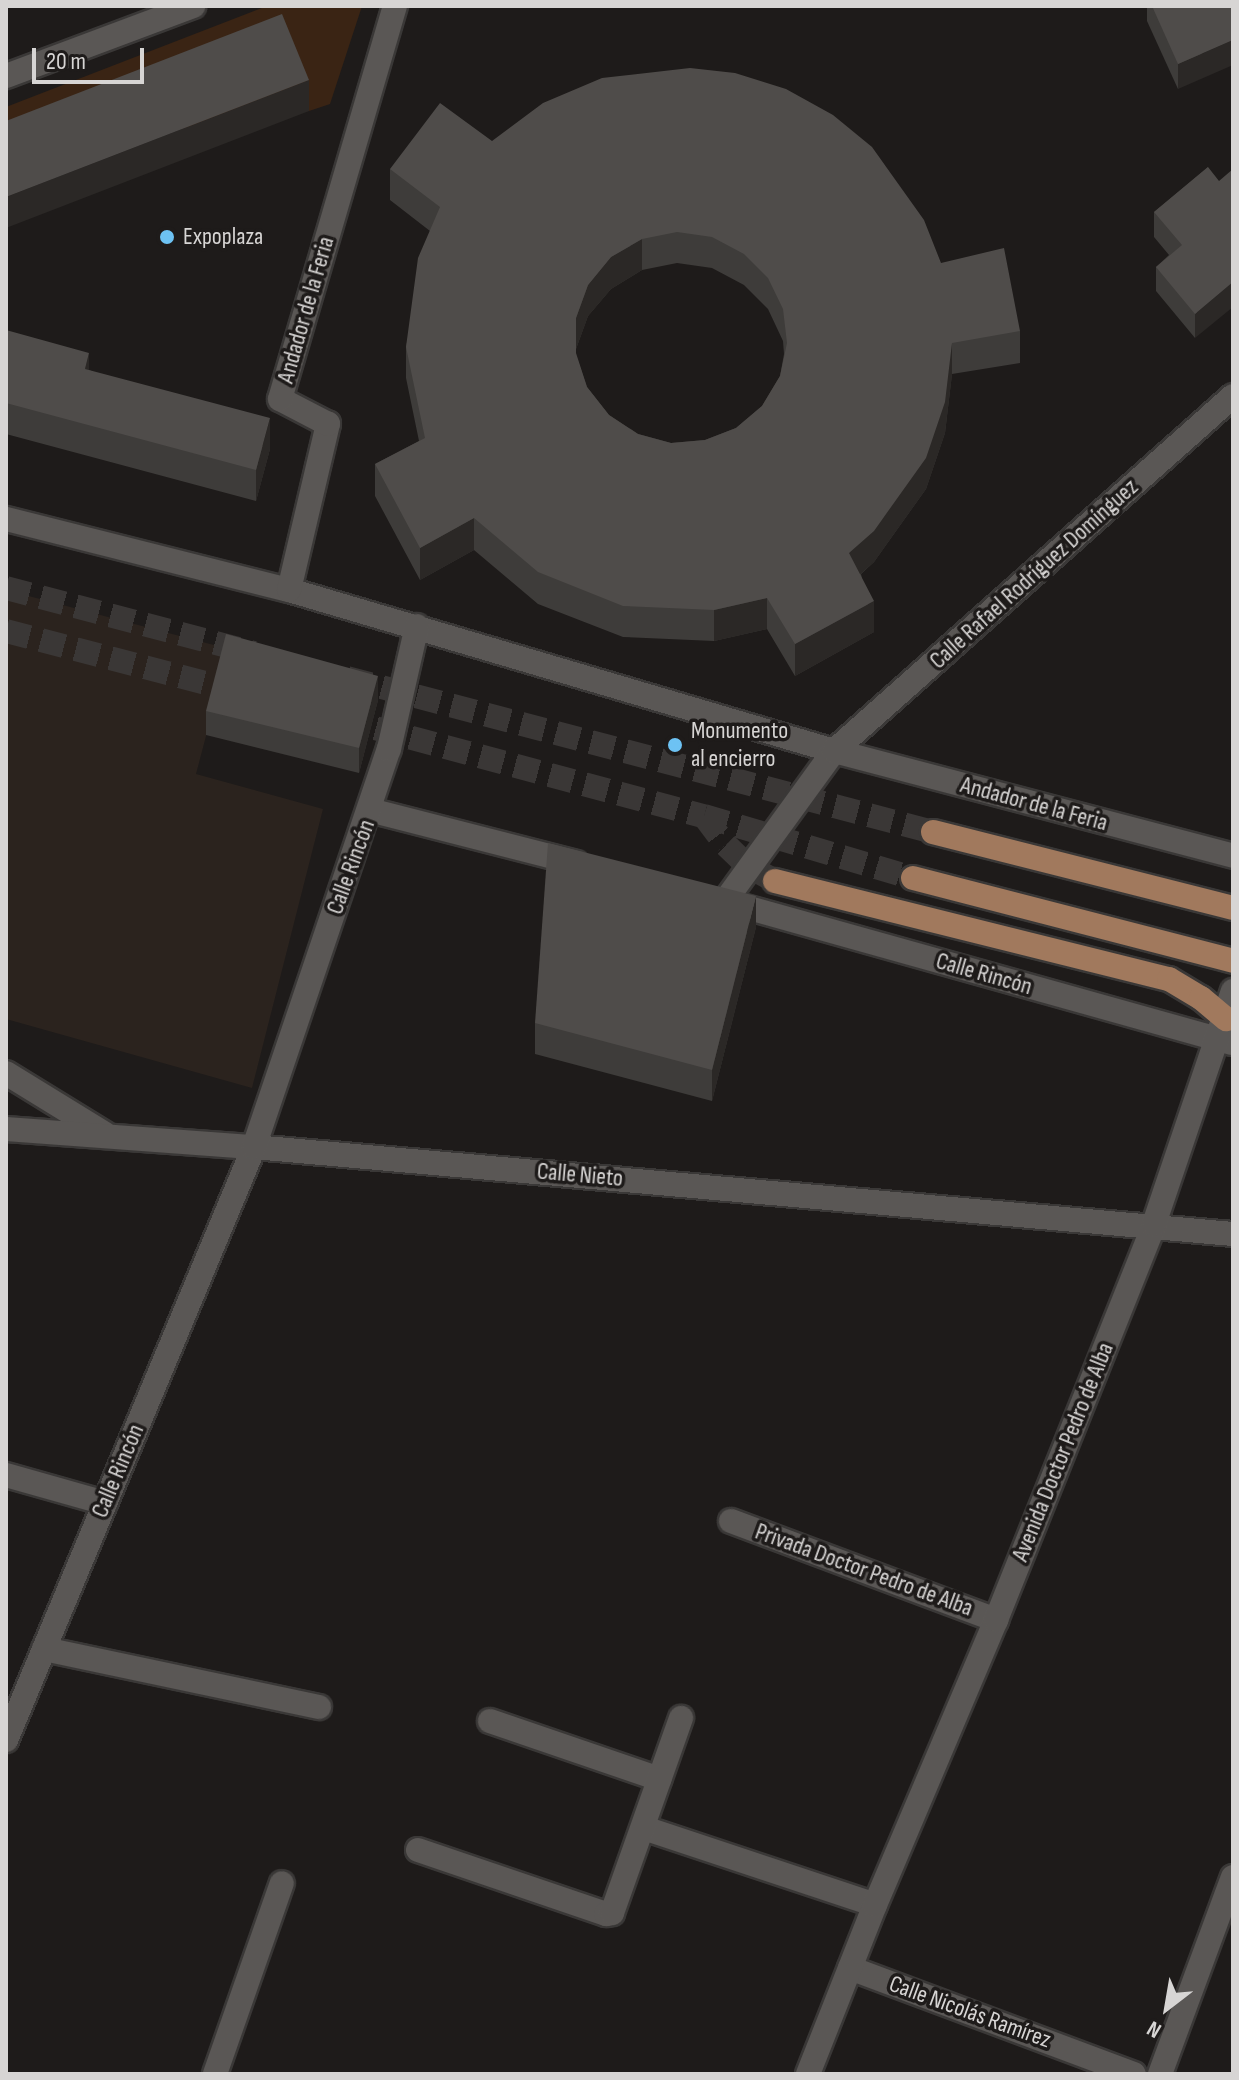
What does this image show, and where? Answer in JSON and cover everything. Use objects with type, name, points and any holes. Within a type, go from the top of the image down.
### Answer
[{"type":"main road","points":[[933,832],[1233,908]]},
{"type":"main road","points":[[913,878],[1233,961]]},
{"type":"main road","points":[[775,881],[1169,979],[1201,998],[1226,1034]]},
{"type":"street","points":[[6,76],[193,6]]},
{"type":"street","name":"Andador de la Feria","points":[[289,590],[328,424],[280,399],[395,6]]},
{"type":"street","name":"Calle Rafael Rodríguez Domínguez","points":[[834,751],[1233,396]]},
{"type":"street","name":"Andador de la Feria","points":[[6,519],[289,590],[834,751],[1233,856]]},
{"type":"street","points":[[370,810],[389,749],[417,626]]},
{"type":"street","points":[[725,901],[834,751]]},
{"type":"street","name":"Calle Rincón","points":[[6,1740],[254,1147],[370,810],[601,870]]},
{"type":"street","name":"Calle Rincón","points":[[694,893],[1226,1034]]},
{"type":"street","name":"Avenida Doctor Pedro de Alba","points":[[808,2074],[875,1905],[996,1620],[1154,1224],[1226,1034],[1233,991]]},
{"type":"street","points":[[6,1073],[107,1136]]},
{"type":"street","name":"Calle Nieto","points":[[6,1129],[254,1147],[1154,1224],[1233,1234]]},
{"type":"street","points":[[6,1475],[105,1503]]},
{"type":"street","name":"Privada Doctor Pedro de Alba","points":[[731,1521],[996,1620]]},
{"type":"street","points":[[44,1649],[319,1707]]},
{"type":"street","points":[[418,1850],[606,1914],[616,1907],[681,1718]]},
{"type":"street","points":[[490,1721],[659,1779]]},
{"type":"street","points":[[644,1828],[875,1905]]},
{"type":"street","points":[[1160,2074],[1233,1877]]},
{"type":"street","points":[[215,2074],[282,1883]]},
{"type":"street","name":"Calle Nicolás Ramírez","points":[[850,1968],[1134,2074]]},
{"type":"shaded area","points":[[267,6],[362,6],[330,104],[309,111],[6,152],[6,107]]},
{"type":"shaded area","points":[[6,590],[229,649],[196,774],[323,809],[252,1088],[6,1019]]},
{"type":"building","points":[[1152,6],[1233,6],[1233,40],[1178,64]]},
{"type":"building","points":[[282,14],[309,80],[6,197],[6,121]]},
{"type":"building","points":[[690,68],[735,73],[786,89],[833,115],[872,147],[924,220],[941,263],[1004,248],[1020,331],[952,343],[945,402],[926,458],[874,531],[849,553],[874,601],[795,644],[767,598],[714,610],[623,606],[538,572],[474,518],[420,548],[375,464],[425,438],[406,347],[418,258],[440,207],[390,169],[440,103],[492,141],[543,103],[602,78]],"holes":[[[677,232],[712,237],[744,254],[768,278],[783,309],[787,343],[780,376],[762,406],[736,428],[705,440],[671,443],[638,434],[609,415],[587,387],[576,353],[576,318],[588,285],[611,257],[642,239]]]},
{"type":"building","points":[[1208,167],[1219,181],[1233,169],[1233,282],[1195,314],[1156,267],[1182,245],[1154,212]]},
{"type":"building","points":[[6,330],[89,353],[85,369],[270,418],[256,470],[6,403]]},
{"type":"building","points":[[226,634],[378,676],[359,748],[206,711]]},
{"type":"building","points":[[548,843],[756,896],[712,1070],[535,1023]]},
{"type":"tunnel","points":[[6,588],[254,653]]},
{"type":"tunnel","points":[[6,631],[244,693]]},
{"type":"tunnel","points":[[347,678],[933,832]]},
{"type":"tunnel","points":[[341,719],[704,816],[913,878]]},
{"type":"tunnel","points":[[704,816],[726,845],[748,866],[775,881]]},
{"type":"place","name":"Expoplaza","points":[[167,237]]},
{"type":"place","name":"Monumento al encierro","points":[[675,745]]}]
